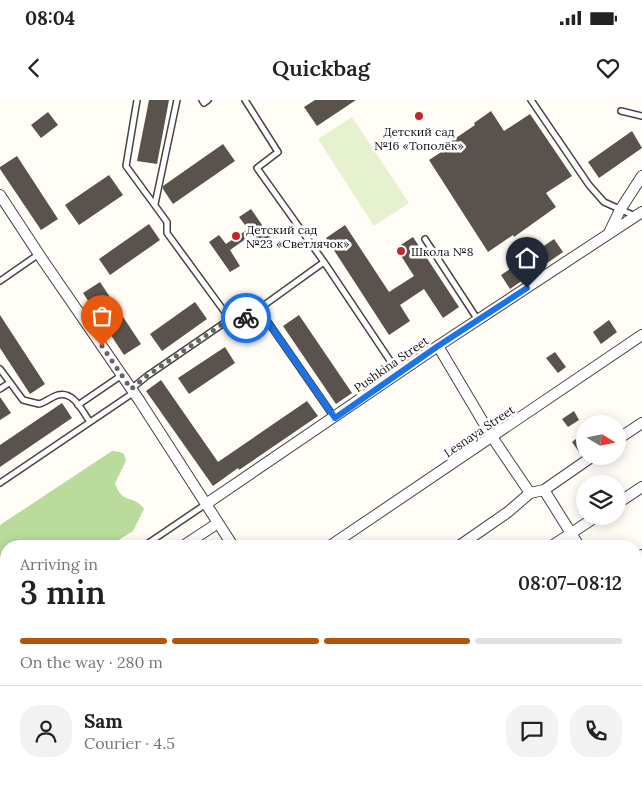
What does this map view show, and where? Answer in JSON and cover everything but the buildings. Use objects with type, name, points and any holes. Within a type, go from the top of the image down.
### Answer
[{"type":"street","points":[[608,234],[620,210],[642,176]]},
{"type":"street","points":[[0,195],[122,375],[229,540]]},
{"type":"street","name":"Pushkina Street","points":[[206,504],[335,418],[438,346],[638,214]]},
{"type":"street","name":"Lesnaya Street","points":[[339,540],[642,335]]},
{"type":"street","points":[[438,346],[492,438],[530,493]]},
{"type":"street","points":[[626,433],[642,422]]},
{"type":"street","points":[[468,540],[508,512],[530,493],[544,490],[580,465]]},
{"type":"street","points":[[626,498],[642,487]]},
{"type":"street","points":[[544,490],[574,540]]},
{"type":"street","points":[[192,540],[218,523]]},
{"type":"street","points":[[561,540],[584,525]]},
{"type":"lane","points":[[137,100],[126,166],[167,222],[167,233],[235,326],[324,262]]},
{"type":"lane","points":[[154,204],[176,100]]},
{"type":"lane","points":[[202,100],[204,102],[208,100]]},
{"type":"lane","points":[[244,100],[278,152],[257,168],[324,262],[399,374]]},
{"type":"lane","points":[[531,100],[589,185],[604,202],[620,210],[638,214]]},
{"type":"lane","points":[[621,111],[642,116]]},
{"type":"lane","points":[[425,239],[478,320]]},
{"type":"lane","points":[[0,281],[39,254]]},
{"type":"lane","points":[[259,309],[335,418]]},
{"type":"lane","points":[[0,483],[90,422],[132,391],[147,376],[230,319]]},
{"type":"lane","points":[[0,369],[19,397],[27,402],[39,404],[63,394],[72,398],[90,422]]},
{"type":"lane","points":[[78,405],[122,375]]},
{"type":"lane","points":[[0,389],[10,383]]},
{"type":"lane","points":[[153,540],[206,504]]},
{"type":"green space","points":[[352,117],[409,203],[374,226],[318,139]]},
{"type":"green space","points":[[112,451],[124,454],[126,461],[115,483],[118,490],[121,495],[136,501],[144,509],[133,531],[119,540],[0,540],[0,525]]},
{"type":"way so far","points":[[102,346],[131,389],[230,319],[235,326],[246,318]]},
{"type":"place","name":"Детский сад №16 «Тополёк»","points":[[419,116]]},
{"type":"place","name":"Детский сад №23 «Светлячок»","points":[[236,236]]},
{"type":"place","name":"Школа №8","points":[[401,251]]},
{"type":"route","points":[[246,318],[259,309],[335,418],[438,346],[527,288]]}]
